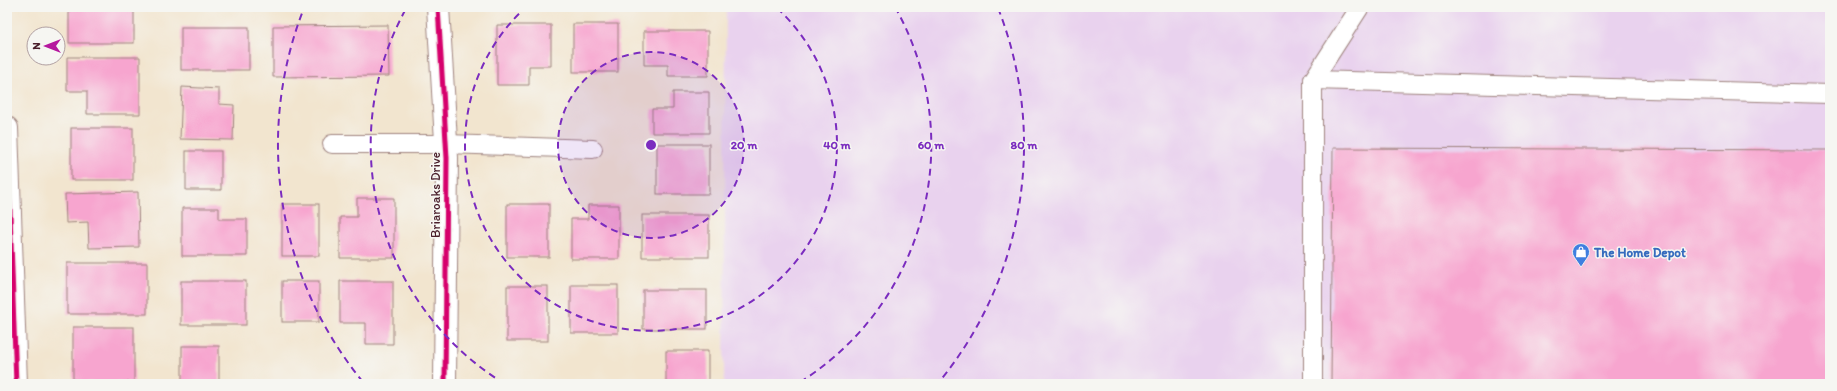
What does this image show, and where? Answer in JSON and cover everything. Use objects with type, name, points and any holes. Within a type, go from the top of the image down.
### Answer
[{"type":"street","name":"Briaroaks Drive","points":[[438,7],[446,144],[445,384]]},
{"type":"street","points":[[7,128],[8,192],[16,384]]},
{"type":"lane","points":[[1313,384],[1313,80],[1360,7]]},
{"type":"lane","points":[[1313,80],[1830,94]]},
{"type":"lane","name":"Briaroaks Drive","points":[[332,144],[446,144]]},
{"type":"lane","points":[[446,144],[593,149]]},
{"type":"shaded area","points":[[726,7],[1830,7],[1830,384],[724,384]]},
{"type":"building","points":[[69,7],[134,7],[134,43],[69,43]]},
{"type":"building","points":[[573,24],[618,24],[618,72],[573,72]]},
{"type":"building","points":[[388,25],[389,76],[273,77],[273,26]]},
{"type":"building","points":[[497,25],[551,25],[551,66],[529,66],[529,85],[497,85]]},
{"type":"building","points":[[181,27],[249,27],[249,70],[181,70]]},
{"type":"building","points":[[644,31],[708,31],[708,76],[668,76],[668,65],[644,65]]},
{"type":"building","points":[[67,57],[140,57],[140,114],[87,114],[87,91],[67,91]]},
{"type":"building","points":[[182,87],[219,89],[219,104],[234,105],[233,140],[180,139]]},
{"type":"building","points":[[673,92],[709,92],[709,133],[652,133],[652,109],[673,109]]},
{"type":"building","points":[[71,128],[133,128],[133,180],[71,180]]},
{"type":"building","points":[[657,144],[709,144],[709,194],[657,194]]},
{"type":"building","name":"The Home Depot","points":[[1333,148],[1830,150],[1830,384],[1331,384]]},
{"type":"building","points":[[186,151],[221,151],[221,190],[186,190]]},
{"type":"building","points":[[138,192],[139,247],[89,248],[88,222],[66,223],[65,194]]},
{"type":"building","points":[[357,198],[394,198],[394,258],[340,258],[340,217],[357,217]]},
{"type":"building","points":[[282,204],[319,204],[319,256],[282,256]]},
{"type":"building","points":[[507,204],[549,204],[549,257],[507,257]]},
{"type":"building","points":[[588,205],[619,205],[619,259],[571,259],[571,219],[588,219]]},
{"type":"building","points":[[182,208],[219,208],[219,219],[247,219],[247,256],[182,256]]},
{"type":"building","points":[[642,215],[709,215],[709,257],[642,257]]},
{"type":"building","points":[[67,263],[147,263],[147,314],[67,314]]},
{"type":"building","points":[[181,281],[246,281],[246,325],[181,325]]},
{"type":"building","points":[[282,281],[319,281],[319,322],[282,322]]},
{"type":"building","points":[[340,281],[393,281],[393,344],[366,344],[366,323],[340,323]]},
{"type":"building","points":[[571,285],[618,285],[618,333],[571,333]]},
{"type":"building","points":[[507,286],[548,286],[548,341],[507,341]]},
{"type":"building","points":[[643,290],[707,290],[707,329],[643,329]]},
{"type":"building","points":[[73,327],[134,327],[134,382],[73,382]]},
{"type":"building","points":[[182,346],[219,346],[219,384],[182,384]]},
{"type":"building","points":[[666,351],[708,351],[708,384],[666,384]]},
{"type":"cycle path","points":[[438,7],[447,158],[445,384]]},
{"type":"cycle path","points":[[7,128],[16,384]]},
{"type":"place","name":"The Home Depot","points":[[1581,267]]}]
